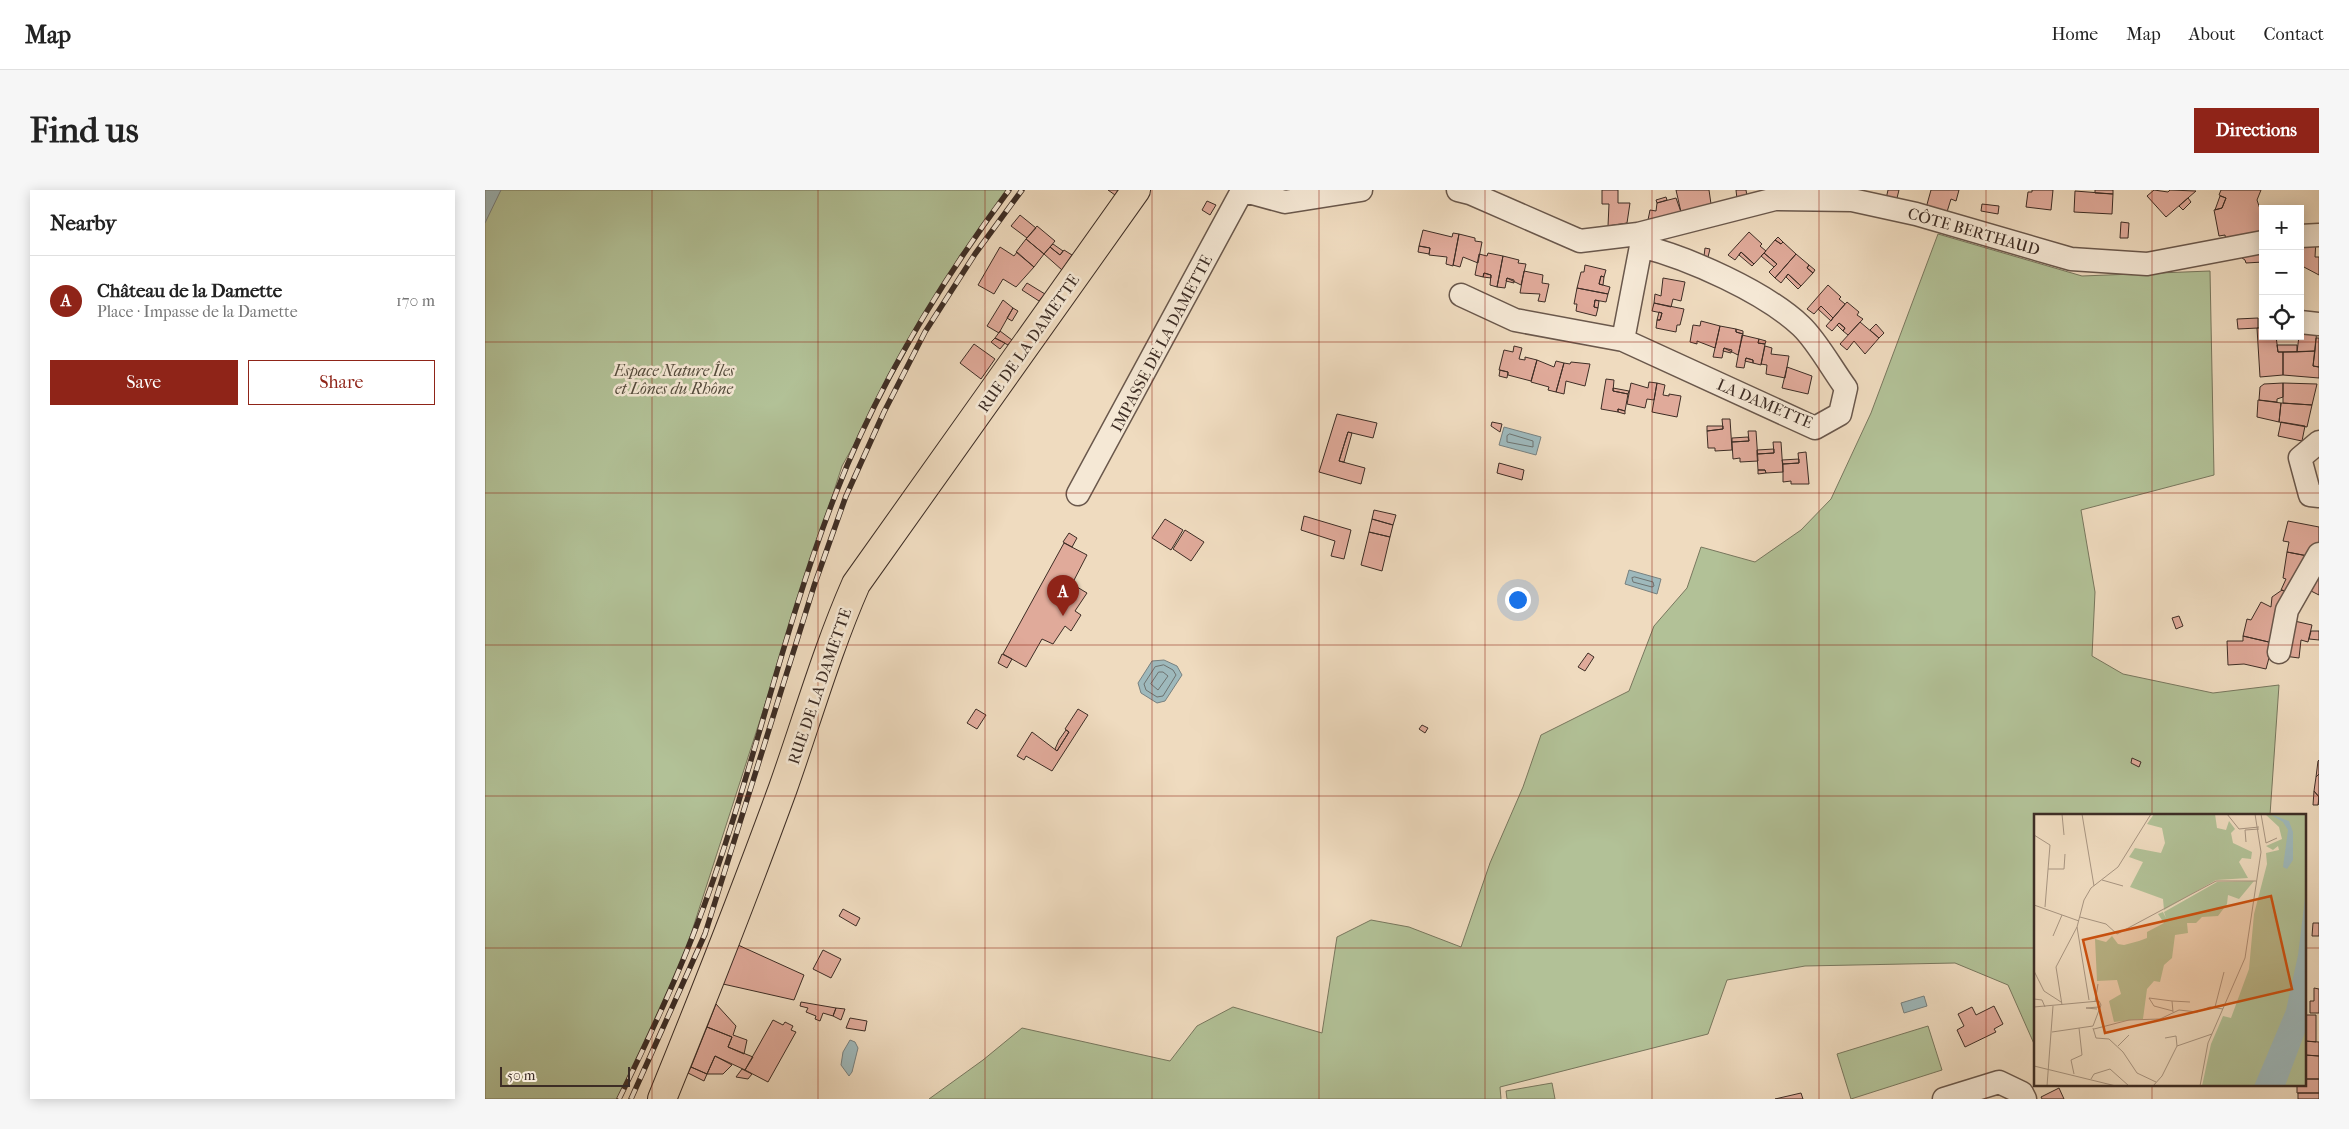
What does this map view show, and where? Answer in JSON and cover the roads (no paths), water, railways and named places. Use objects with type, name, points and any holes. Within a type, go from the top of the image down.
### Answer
[{"type":"main road","name":"RUE DE LA DAMETTE","points":[[662,1099],[747,888],[792,762],[834,634],[856,584],[1136,190]]},
{"type":"street","points":[[1242,190],[1285,202],[1361,190]]},
{"type":"street","name":"IMPASSE DE LA DAMETTE","points":[[1078,494],[1242,190]]},
{"type":"street","name":"CÔTE BERTHAUD","points":[[1458,190],[1470,193],[1579,241],[1640,240],[1775,199],[1794,199],[1852,200],[1888,208],[2071,259],[2147,264],[2259,243]]},
{"type":"street","points":[[2304,236],[2319,235]]},
{"type":"street","points":[[1623,340],[1640,240]]},
{"type":"street","name":"LA DAMETTE","points":[[1461,295],[1515,320],[1623,340],[1815,428],[1840,414],[1846,388],[1802,326],[1760,294],[1663,252],[1640,240]]},
{"type":"street","points":[[2304,322],[2319,324]]},
{"type":"street","points":[[2318,442],[2300,458],[2310,495],[2319,496]]},
{"type":"street","points":[[2279,652],[2287,610],[2319,554]]},
{"type":"street","points":[[1943,1099],[1999,1082],[2022,1093],[2025,1099]]},
{"type":"water","points":[[485,190],[501,190],[485,223]]},
{"type":"water","points":[[1504,427],[1541,437],[1536,455],[1499,445]]},
{"type":"water","points":[[1629,570],[1661,579],[1657,594],[1625,584]]},
{"type":"water","points":[[1164,660],[1177,666],[1182,675],[1165,701],[1157,703],[1141,693],[1138,683],[1152,661]]},
{"type":"water","points":[[1924,996],[1927,1006],[1904,1013],[1901,1003]]},
{"type":"water","points":[[850,1040],[855,1042],[858,1048],[852,1072],[849,1076],[841,1065],[843,1052]]},
{"type":"railway","points":[[619,1099],[678,973],[715,876],[798,602],[816,547],[853,452],[871,413],[912,336],[959,261],[1009,190]]},
{"type":"railway","points":[[631,1099],[705,934],[814,586],[846,496],[884,412],[925,332],[975,254],[1022,190]]},
{"type":"place","name":"Château de la Damette","points":[[1063,616]]},
{"type":"park label","name":"Espace Nature Îles et Lônes du Rhône","points":[[674,379]]}]
